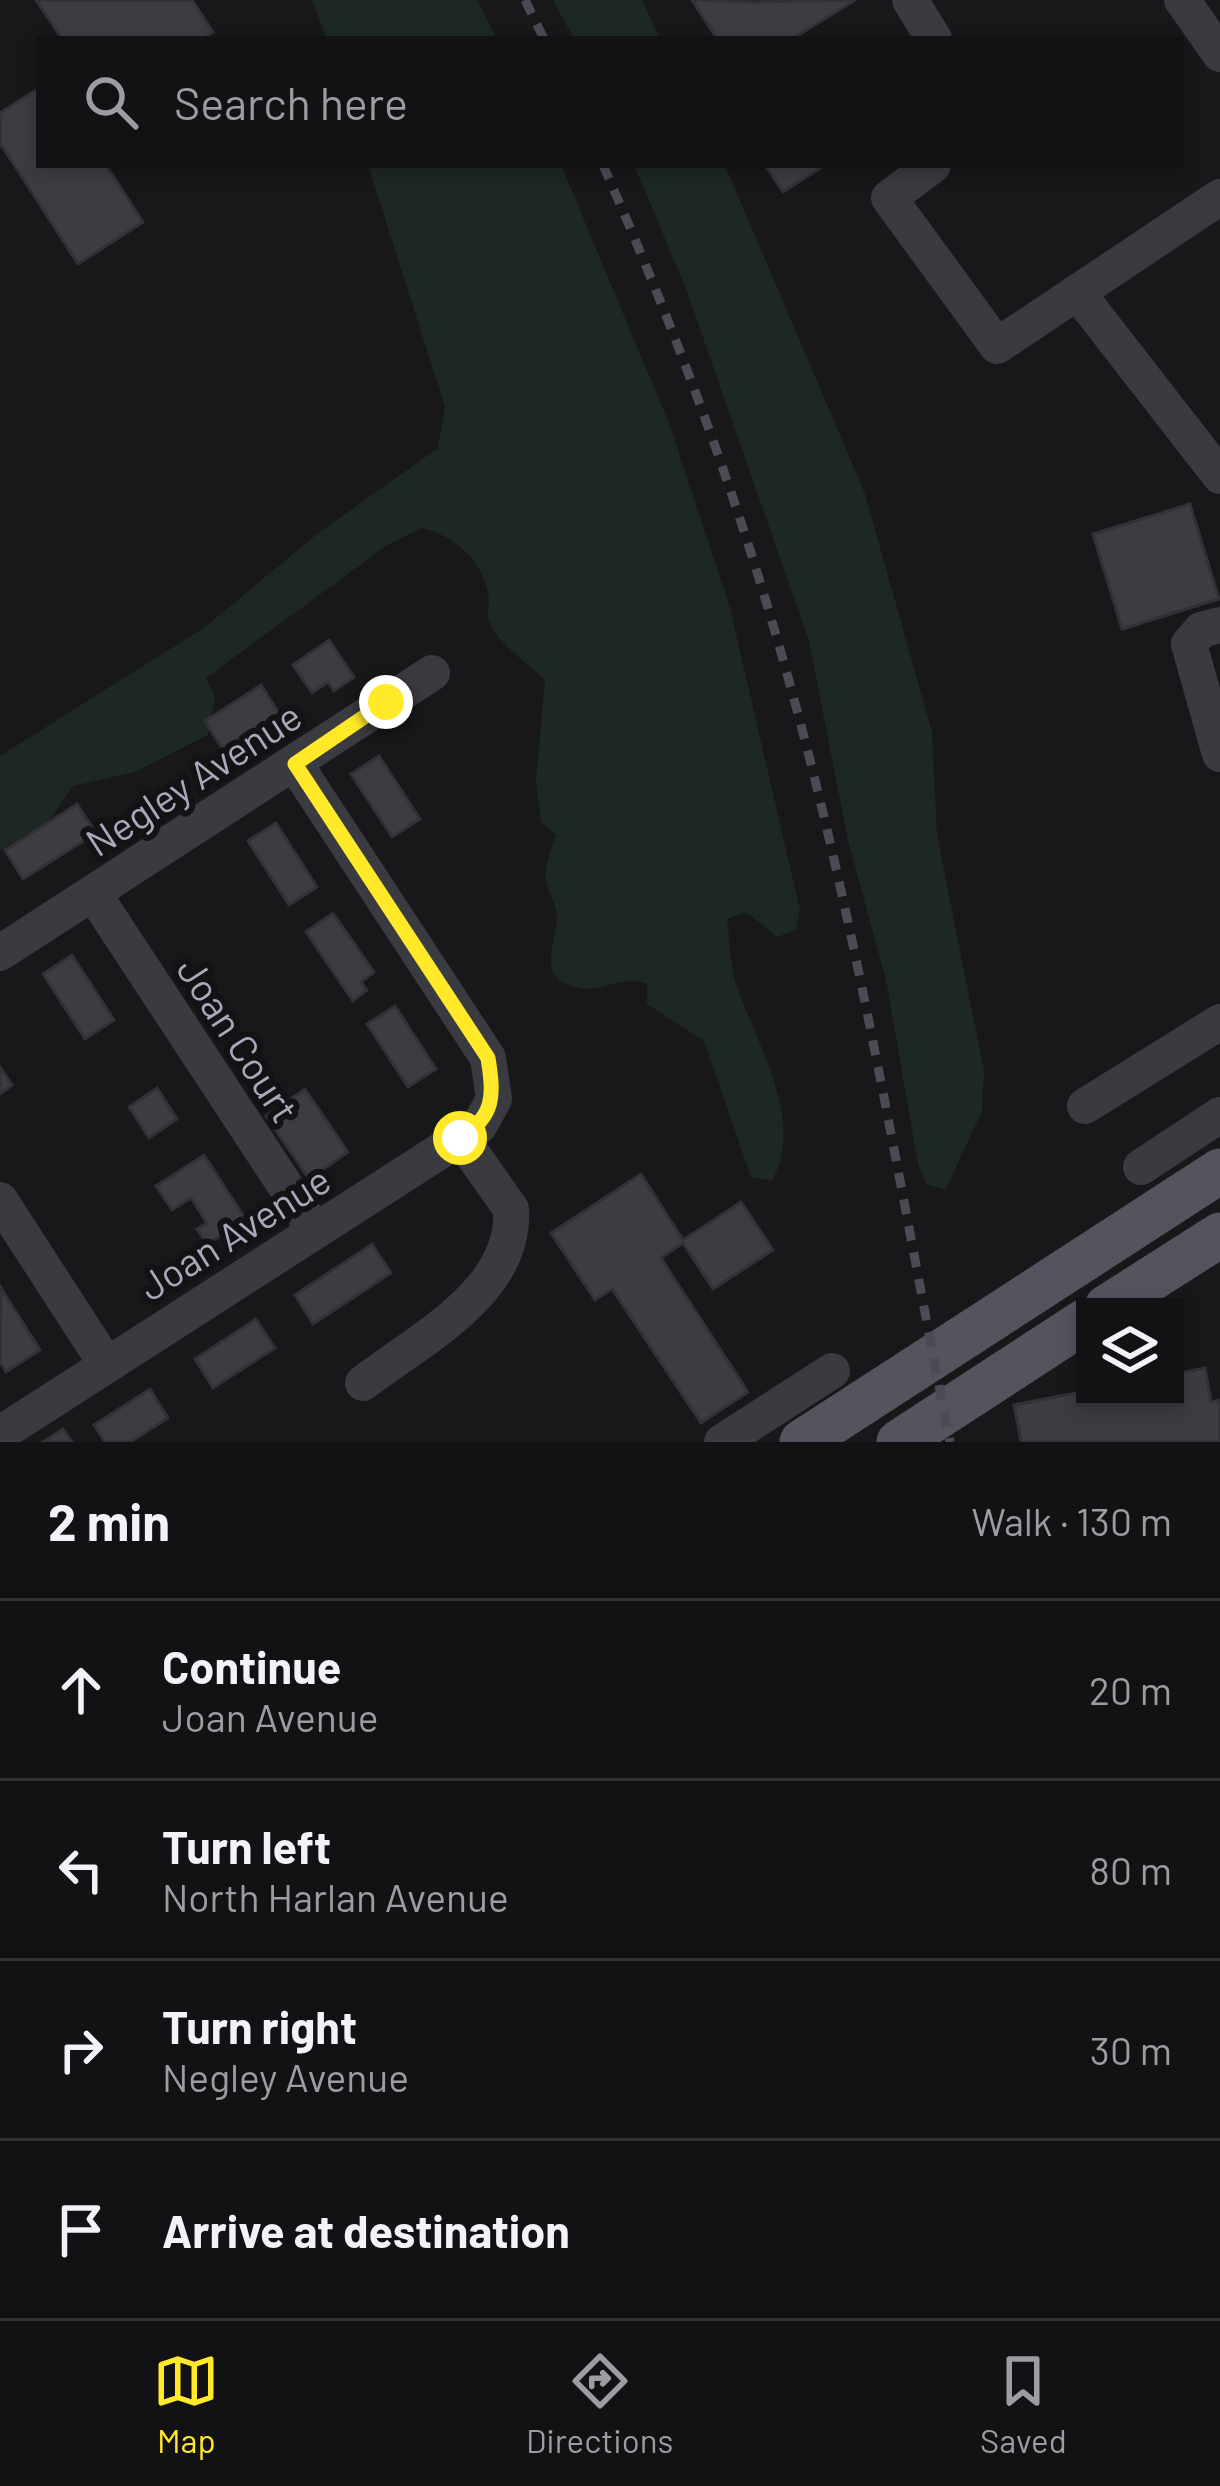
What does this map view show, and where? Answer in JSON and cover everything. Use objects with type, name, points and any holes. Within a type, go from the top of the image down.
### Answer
[{"type":"main road","points":[[802,1442],[1220,1172]]},
{"type":"main road","points":[[1121,1298],[1220,1235]]},
{"type":"main road","points":[[899,1442],[1076,1327]]},
{"type":"street","points":[[910,0],[932,36]]},
{"type":"street","points":[[1182,0],[1220,54]]},
{"type":"street","points":[[930,168],[889,198],[997,346],[1220,196]]},
{"type":"street","points":[[1077,292],[1220,476]]},
{"type":"street","points":[[1220,625],[1201,630],[1189,644],[1220,754]]},
{"type":"street","name":"Negley Avenue","points":[[0,953],[432,673]]},
{"type":"street","name":"Joan Avenue","points":[[0,1434],[486,1117],[493,1088],[488,1058],[295,764]]},
{"type":"street","name":"Joan Court","points":[[93,893],[315,1231]]},
{"type":"street","points":[[1085,1106],[1220,1022]]},
{"type":"street","points":[[1141,1167],[1220,1115]]},
{"type":"street","points":[[363,1383],[458,1310],[504,1256],[511,1209],[460,1138]]},
{"type":"street","points":[[0,1200],[106,1364]]},
{"type":"street","points":[[722,1442],[832,1371]]},
{"type":"shaded area","points":[[312,0],[477,0],[495,36],[326,36]]},
{"type":"shaded area","points":[[553,0],[642,0],[659,36],[572,36]]},
{"type":"shaded area","points":[[369,168],[562,168],[669,423],[729,604],[800,910],[796,930],[777,937],[746,912],[727,919],[736,984],[781,1107],[784,1133],[772,1181],[751,1177],[704,1041],[647,1004],[647,984],[628,981],[584,989],[555,975],[551,958],[557,912],[545,876],[556,835],[541,822],[536,780],[545,680],[491,626],[486,585],[475,562],[457,544],[434,532],[422,528],[386,546],[206,678],[215,696],[208,735],[135,772],[73,786],[50,820],[0,850],[0,756],[205,627],[317,534],[438,448],[445,407]]},
{"type":"shaded area","points":[[635,168],[726,168],[865,494],[932,732],[937,835],[984,1070],[982,1111],[946,1189],[926,1184],[918,1164],[886,980],[848,841],[809,641],[685,286]]},
{"type":"building","points":[[36,0],[192,0],[213,32],[207,36],[60,36]]},
{"type":"building","points":[[692,0],[855,0],[797,36],[715,36]]},
{"type":"building","points":[[36,90],[36,168],[108,168],[143,222],[78,264],[0,143],[0,113]]},
{"type":"building","points":[[767,168],[820,168],[783,192]]},
{"type":"building","points":[[1190,504],[1219,599],[1122,629],[1093,534]]},
{"type":"building","points":[[329,640],[354,677],[334,691],[328,682],[312,693],[293,665]]},
{"type":"building","points":[[261,685],[279,713],[223,750],[205,721]]},
{"type":"building","points":[[379,756],[420,819],[392,837],[351,774]]},
{"type":"building","points":[[77,804],[96,833],[23,879],[5,850]]},
{"type":"building","points":[[276,823],[317,887],[289,905],[248,841]]},
{"type":"building","points":[[333,913],[374,972],[361,982],[367,990],[353,1001],[306,932]]},
{"type":"building","points":[[72,955],[114,1020],[85,1039],[43,974]]},
{"type":"building","points":[[395,1006],[436,1069],[408,1087],[367,1024]]},
{"type":"building","points":[[0,1067],[12,1085],[0,1094]]},
{"type":"building","points":[[157,1088],[177,1119],[149,1138],[129,1107]]},
{"type":"building","points":[[305,1089],[348,1152],[309,1179],[266,1116]]},
{"type":"building","points":[[204,1155],[246,1220],[207,1244],[197,1229],[207,1223],[191,1198],[172,1210],[156,1186]]},
{"type":"building","points":[[641,1174],[683,1240],[741,1202],[773,1250],[713,1289],[683,1243],[661,1258],[748,1392],[701,1423],[612,1289],[595,1300],[551,1233]]},
{"type":"building","points":[[372,1244],[391,1273],[313,1324],[295,1295]]},
{"type":"building","points":[[1,1288],[40,1350],[6,1372],[0,1362]]},
{"type":"building","points":[[256,1319],[275,1348],[213,1388],[195,1359]]},
{"type":"building","points":[[1205,1368],[1211,1402],[1220,1400],[1220,1442],[1021,1442],[1014,1405],[1076,1393],[1076,1406],[1184,1406],[1184,1372]]},
{"type":"building","points":[[150,1389],[168,1418],[130,1442],[105,1442],[94,1425]]},
{"type":"building","points":[[63,1429],[72,1442],[43,1442]]},
{"type":"railway","points":[[525,0],[543,36]]},
{"type":"railway","points":[[604,168],[716,450],[801,726],[871,1031],[950,1442]]},
{"type":"route","points":[[386,702],[295,764],[488,1058],[494,1099],[479,1126],[460,1138]]}]
